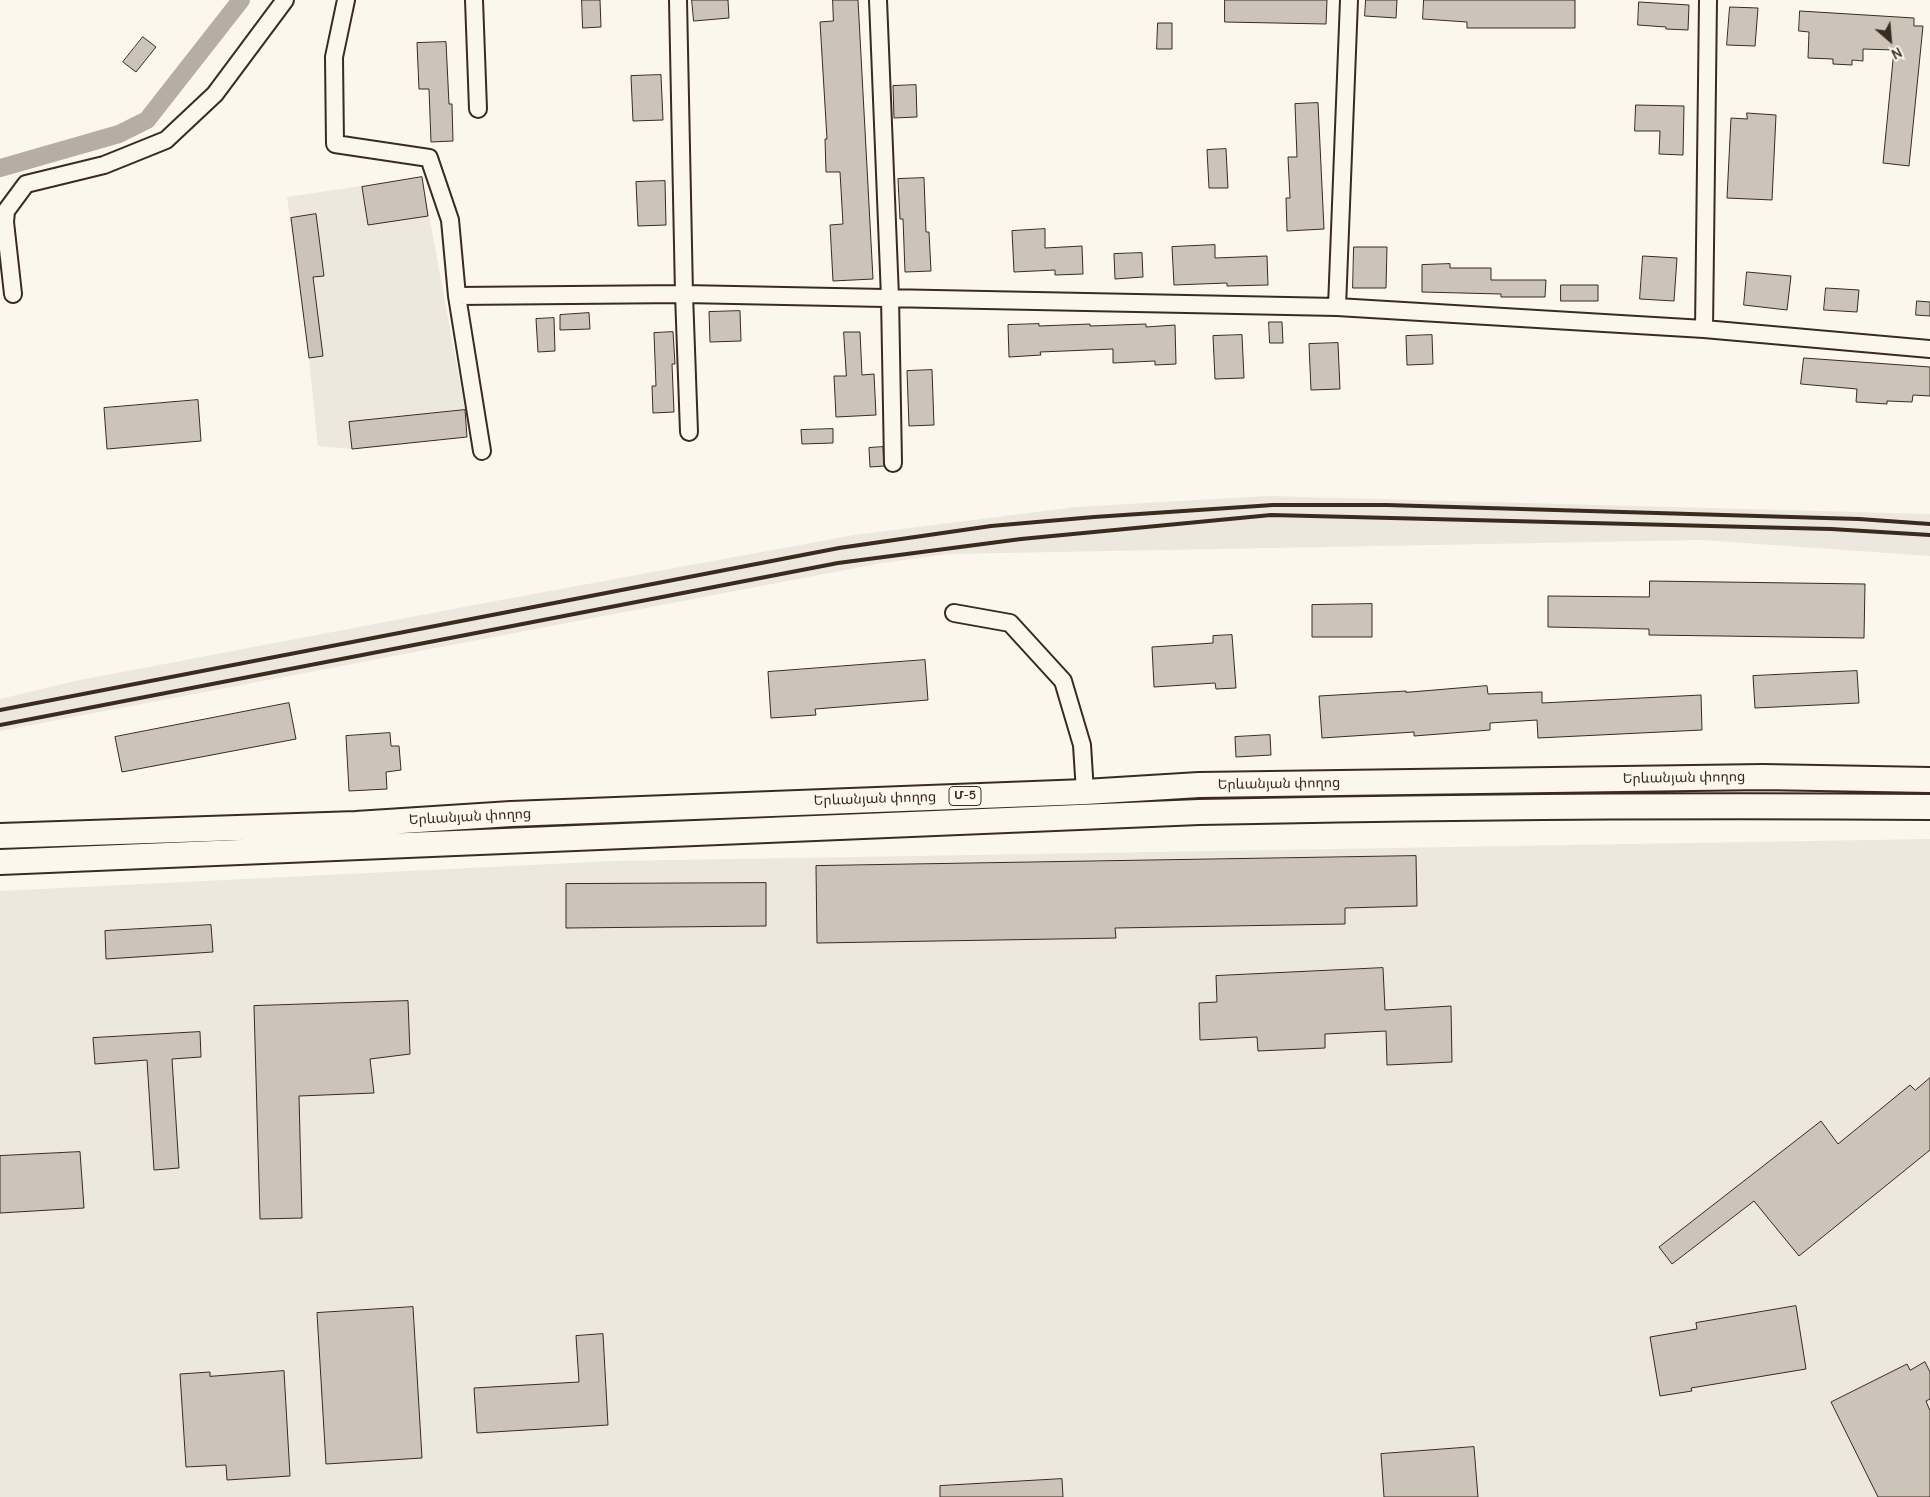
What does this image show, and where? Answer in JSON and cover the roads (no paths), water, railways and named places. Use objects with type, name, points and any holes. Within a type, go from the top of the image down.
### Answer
[{"type":"highway","name":"Երևանյան փողոց","points":[[0,836],[356,824],[511,814],[1085,792],[1199,785],[1763,777],[1930,780]]},
{"type":"highway","points":[[1199,785],[1199,812]]},
{"type":"highway","points":[[892,798],[894,825]]},
{"type":"highway","name":"Երևանյան փողոց","points":[[0,862],[1199,812],[1385,808],[1930,807]]},
{"type":"street","points":[[13,294],[5,222],[6,211],[26,184],[104,165],[166,140],[215,94],[285,0]]},
{"type":"street","points":[[346,0],[334,57],[334,144],[429,158],[450,220],[457,296],[482,451]]},
{"type":"street","points":[[474,0],[478,109]]},
{"type":"street","points":[[678,0],[689,432]]},
{"type":"street","points":[[878,0],[890,297],[893,463]]},
{"type":"street","points":[[1337,308],[1349,0]]},
{"type":"street","points":[[1704,329],[1708,0]]},
{"type":"street","points":[[457,296],[684,294],[1337,308],[1704,329],[1930,349]]},
{"type":"street","points":[[954,614],[1010,622],[1063,681],[1082,745],[1085,792]]},
{"type":"waterway","points":[[0,168],[119,134],[147,120],[241,0]]},
{"type":"railway","points":[[0,710],[839,548],[991,526],[1273,505],[1386,505],[1859,519],[1930,524]]},
{"type":"railway","points":[[0,725],[838,563],[1021,539],[1271,515],[1831,529],[1930,535]]}]
